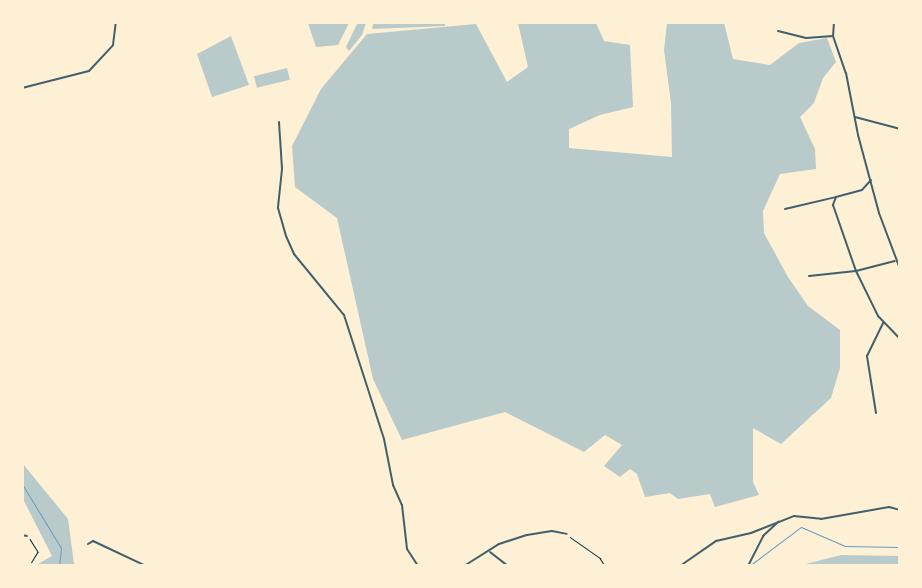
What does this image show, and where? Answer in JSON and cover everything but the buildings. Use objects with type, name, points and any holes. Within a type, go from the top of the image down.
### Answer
[{"type":"street","points":[[22,88],[89,71],[113,45],[116,22]]},
{"type":"street","points":[[834,22],[833,36],[846,73],[871,180],[895,261],[900,269]]},
{"type":"street","points":[[778,31],[806,38],[833,36]]},
{"type":"street","points":[[855,117],[900,130]]},
{"type":"street","points":[[280,122],[282,169],[278,208],[286,236],[294,254],[344,315],[384,438],[393,484],[402,505],[407,549],[418,566]]},
{"type":"street","points":[[785,209],[862,190],[871,180]]},
{"type":"street","points":[[836,197],[833,205],[856,270],[883,323],[900,339]]},
{"type":"street","points":[[809,276],[856,270],[895,261]]},
{"type":"street","points":[[876,413],[867,356],[883,323]]},
{"type":"street","points":[[680,566],[716,541],[752,533],[794,516],[839,518],[889,507],[900,510]]},
{"type":"street","points":[[748,566],[763,536],[780,521]]},
{"type":"street","points":[[464,566],[490,552],[499,544],[527,535],[552,531],[567,534]]},
{"type":"street","points":[[22,535],[27,536]]},
{"type":"street","points":[[88,544],[93,542],[146,566]]},
{"type":"street","points":[[490,552],[508,566]]},
{"type":"path","points":[[567,534],[600,558],[605,566]]},
{"type":"path","points":[[27,536],[34,542],[38,552],[32,562]]},
{"type":"shaded area","points":[[308,22],[349,23],[338,45],[316,47]]},
{"type":"shaded area","points":[[358,22],[366,23],[362,35],[349,51],[346,47]]},
{"type":"shaded area","points":[[445,22],[445,26],[372,29],[373,23]]},
{"type":"shaded area","points":[[518,23],[596,23],[604,41],[630,45],[633,107],[600,115],[569,129],[569,148],[672,157],[671,103],[664,50],[667,23],[724,23],[733,59],[770,65],[799,43],[827,38],[836,62],[823,78],[814,103],[800,117],[815,149],[816,169],[780,174],[763,211],[764,233],[788,277],[808,306],[840,330],[840,368],[831,398],[781,444],[753,428],[753,482],[759,495],[715,507],[710,494],[678,499],[670,493],[645,497],[637,474],[630,469],[620,477],[604,466],[622,445],[605,435],[584,452],[505,412],[402,440],[373,379],[337,218],[295,187],[292,146],[321,89],[367,34],[476,24],[507,82],[528,67]]},
{"type":"shaded area","points":[[231,36],[249,85],[212,97],[197,54]]},
{"type":"shaded area","points":[[287,68],[290,80],[257,88],[254,76]]},
{"type":"shaded area","points":[[23,464],[68,519],[74,564],[77,565],[36,565],[52,556],[23,499]]},
{"type":"shaded area","points":[[841,555],[899,556],[899,565],[802,565]]},
{"type":"waterway","points":[[22,484],[61,548],[59,566]]},
{"type":"waterway","points":[[749,566],[801,527],[845,546],[900,547]]}]
